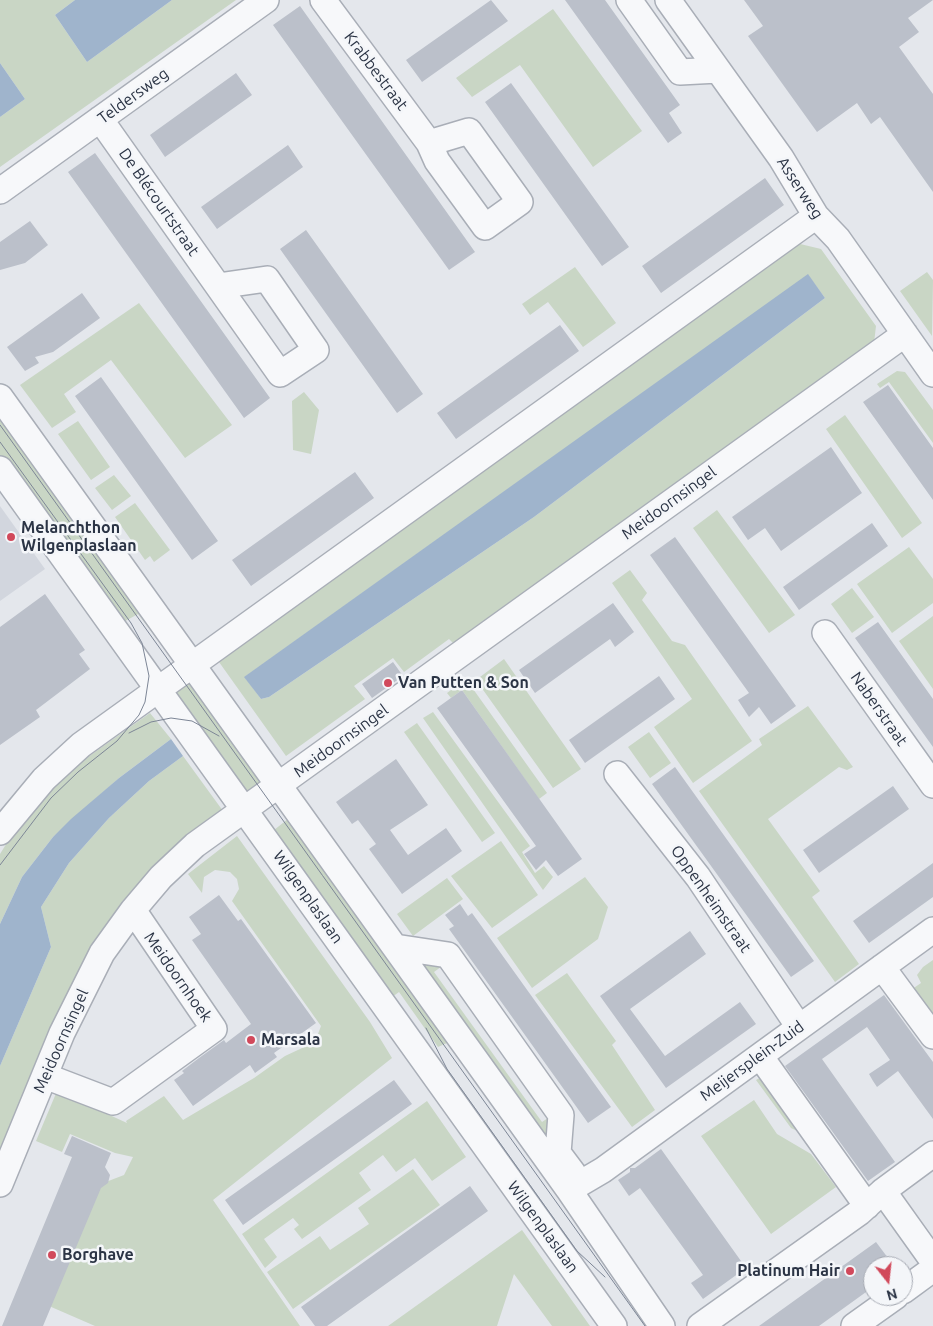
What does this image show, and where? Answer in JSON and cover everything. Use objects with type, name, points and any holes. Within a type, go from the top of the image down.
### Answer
[{"type":"street","name":"Teldersweg","points":[[0,191],[266,0]]},
{"type":"street","name":"Krabbestraat","points":[[323,0],[429,143]]},
{"type":"street","points":[[630,0],[680,72],[718,70]]},
{"type":"street","name":"Asserweg","points":[[668,0],[785,164],[816,216],[838,239],[933,374]]},
{"type":"street","name":"De Blécourtstraat","points":[[100,119],[218,286]]},
{"type":"street","points":[[0,832],[44,779],[80,744],[816,216]]},
{"type":"street","name":"Meidoornsingel","points":[[0,1184],[71,1015],[102,953],[132,910],[161,877],[195,845],[905,334]]},
{"type":"street","points":[[0,397],[190,664],[396,948],[575,1187],[662,1326]]},
{"type":"street","name":"Wilgenplaslaan","points":[[0,469],[245,808],[614,1326]]},
{"type":"street","name":"Naberstraat","points":[[825,633],[933,785]]},
{"type":"street","name":"Oppenheimstraat","points":[[617,774],[698,877],[799,1027]]},
{"type":"street","name":"Meidoornhoek","points":[[45,1076],[113,1102],[214,1030],[132,910]]},
{"type":"street","name":"Meijersplein-Zuid","points":[[575,1187],[603,1170],[933,930]]},
{"type":"street","points":[[396,948],[448,955],[561,1115],[558,1153],[575,1187]]},
{"type":"street","points":[[882,967],[933,1036]]},
{"type":"street","points":[[760,1056],[875,1198],[933,1261]]},
{"type":"street","points":[[700,1326],[933,1154]]},
{"type":"street","points":[[913,1284],[933,1269]]},
{"type":"street","points":[[854,1326],[882,1306]]},
{"type":"shaded area","name":"Melanchthon Wilgenplaslaan","points":[[0,506],[45,569],[0,601]]},
{"type":"green space","points":[[0,0],[75,0],[55,15],[87,62],[172,0],[236,0],[0,167],[0,117],[25,99],[0,63]]},
{"type":"green space","points":[[553,9],[642,131],[593,167],[520,65],[472,97],[456,78]]},
{"type":"green space","points":[[796,243],[821,249],[876,326],[874,343],[454,644],[449,639],[404,672],[393,658],[354,686],[365,699],[286,756],[219,662]],"holes":[[[808,275],[825,298],[534,517],[269,697],[261,699],[245,677]]]},
{"type":"green space","points":[[575,267],[616,323],[583,347],[548,302],[530,315],[522,304]]},
{"type":"green space","points":[[927,272],[933,280],[932,336],[900,291]]},
{"type":"green space","points":[[139,303],[232,425],[185,458],[111,360],[64,394],[76,412],[52,428],[20,385]]},
{"type":"green space","points":[[897,371],[905,372],[933,410],[933,443],[889,382],[880,388],[877,384]]},
{"type":"green space","points":[[304,392],[319,410],[311,454],[293,450],[292,401]]},
{"type":"green space","points":[[0,409],[165,638],[160,643],[138,614],[120,624],[0,456]]},
{"type":"green space","points":[[845,415],[922,523],[902,538],[826,429]]},
{"type":"green space","points":[[78,421],[110,467],[91,480],[58,434]]},
{"type":"green space","points":[[114,475],[131,496],[112,510],[95,488]]},
{"type":"green space","points":[[135,503],[170,550],[154,562],[150,556],[145,560],[115,517]]},
{"type":"green space","points":[[717,510],[795,615],[769,633],[693,528]]},
{"type":"green space","points":[[909,547],[933,579],[933,603],[892,633],[857,584]]},
{"type":"green space","points":[[630,570],[647,593],[642,600],[672,641],[685,645],[752,741],[693,783],[654,727],[692,699],[612,583]]},
{"type":"green space","points":[[852,588],[874,617],[852,633],[831,604]]},
{"type":"green space","points":[[933,616],[933,689],[899,641]]},
{"type":"green space","points":[[504,659],[581,769],[553,788],[476,680]]},
{"type":"green space","points":[[466,679],[547,793],[539,799],[462,690],[451,698],[447,693]]},
{"type":"green space","points":[[191,681],[263,779],[261,785],[253,791],[245,791],[174,696],[177,688]]},
{"type":"green space","points":[[808,706],[853,767],[847,770],[839,767],[768,819],[820,891],[812,897],[859,964],[835,982],[699,791],[762,745],[759,739]]},
{"type":"green space","points":[[433,712],[530,846],[522,852],[535,873],[544,866],[553,877],[543,890],[423,718]]},
{"type":"green space","points":[[150,713],[171,739],[119,778],[53,837],[22,877],[0,924],[0,854],[13,833],[64,774]]},
{"type":"green space","points":[[417,723],[495,833],[482,842],[404,732]]},
{"type":"green space","points":[[649,732],[671,763],[650,778],[628,747]]},
{"type":"green space","points":[[183,756],[223,811],[153,873],[0,1162],[0,1066],[51,947],[41,907],[69,863],[109,818],[149,781]]},
{"type":"green space","points":[[293,815],[520,1142],[447,1043],[438,1047],[399,992],[388,1000],[269,834]]},
{"type":"green space","points":[[237,836],[370,1022],[392,1058],[213,1200],[300,1326],[95,1326],[49,1306],[98,1185],[124,1175],[133,1157],[115,1153],[70,1134],[62,1152],[36,1141],[57,1091],[127,1123],[126,1121],[164,1096],[183,1120],[254,1078],[285,1056],[315,1042],[321,1026],[232,901],[239,889],[237,879],[230,872],[215,870],[204,877],[202,893],[188,874]]},
{"type":"green space","points":[[501,841],[538,895],[492,928],[451,876]]},
{"type":"green space","points":[[585,877],[608,907],[598,939],[532,988],[497,938]]},
{"type":"green space","points":[[447,878],[463,899],[413,936],[397,914]]},
{"type":"green space","points":[[933,960],[933,1025],[908,992],[921,983],[917,975],[923,967]]},
{"type":"green space","points":[[417,961],[445,964],[434,972],[542,1122],[554,1114],[546,1142]]},
{"type":"green space","points":[[567,973],[616,1041],[612,1045],[655,1110],[632,1127],[535,995]]},
{"type":"green space","points":[[766,1074],[814,1139],[791,1128],[756,1080]]},
{"type":"green space","points":[[754,1100],[777,1134],[811,1154],[836,1187],[771,1234],[701,1136]]},
{"type":"green space","points":[[427,1101],[466,1157],[432,1181],[415,1158],[396,1172],[383,1155],[359,1173],[371,1190],[302,1239],[294,1229],[299,1225],[293,1218],[264,1239],[277,1257],[265,1268],[242,1234]]},
{"type":"green space","points":[[413,1169],[440,1205],[293,1309],[267,1272],[320,1236],[330,1250],[369,1224],[358,1208]]},
{"type":"green space","points":[[522,1230],[590,1326],[552,1326],[514,1274],[497,1326],[388,1326]]},
{"type":"water","points":[[75,0],[172,0],[87,62],[55,15]]},
{"type":"water","points":[[0,63],[25,99],[0,117]]},
{"type":"water","points":[[808,274],[825,298],[534,517],[269,697],[261,699],[244,677]]},
{"type":"water","points":[[171,739],[183,756],[149,781],[109,818],[69,863],[41,907],[51,947],[0,1066],[0,924],[22,877],[53,837],[71,819],[119,778]]},
{"type":"building","points":[[491,0],[508,21],[422,82],[406,60]]},
{"type":"building","points":[[565,0],[605,0],[680,105],[669,113],[682,133],[668,143]]},
{"type":"building","points":[[744,0],[933,0],[908,18],[919,32],[899,47],[933,94],[933,192],[880,117],[871,124],[857,103],[817,132],[748,36],[763,26]]},
{"type":"building","points":[[300,6],[475,252],[449,270],[273,25]]},
{"type":"building","points":[[236,73],[252,95],[165,157],[150,135]]},
{"type":"building","points":[[511,83],[629,247],[602,266],[485,102]]},
{"type":"building","points":[[288,145],[303,167],[217,229],[201,207]]},
{"type":"building","points":[[95,153],[270,398],[244,418],[68,172]]},
{"type":"building","points":[[765,178],[784,205],[661,293],[642,266]]},
{"type":"building","points":[[30,221],[48,245],[25,263],[0,270],[0,242]]},
{"type":"building","points":[[306,230],[423,394],[397,413],[280,249]]},
{"type":"building","points":[[82,293],[100,318],[53,352],[35,357],[39,363],[25,371],[7,347]]},
{"type":"building","points":[[560,325],[579,351],[456,439],[437,413]]},
{"type":"building","points":[[101,377],[218,541],[192,560],[75,396]]},
{"type":"building","points":[[888,385],[933,448],[933,500],[863,402]]},
{"type":"building","points":[[831,447],[862,493],[781,551],[765,528],[748,540],[732,517]]},
{"type":"building","points":[[355,472],[374,498],[251,586],[232,560]]},
{"type":"building","points":[[872,523],[888,546],[799,610],[783,587]]},
{"type":"building","points":[[675,537],[796,706],[771,724],[759,707],[749,717],[738,700],[749,693],[650,555]]},
{"type":"building","points":[[45,594],[85,650],[79,654],[90,669],[36,710],[40,717],[0,745],[0,627]]},
{"type":"building","points":[[613,603],[634,632],[615,647],[610,639],[535,693],[519,670]]},
{"type":"building","points":[[878,622],[933,699],[933,747],[855,638]]},
{"type":"building","points":[[393,662],[403,676],[372,698],[362,684]]},
{"type":"building","points":[[659,676],[675,699],[585,763],[569,740]]},
{"type":"building","points":[[462,690],[582,859],[558,876],[546,860],[536,870],[524,854],[536,846],[437,708]]},
{"type":"building","points":[[396,759],[428,805],[390,830],[408,855],[446,828],[462,851],[402,894],[369,849],[376,844],[358,820],[352,824],[336,802]]},
{"type":"building","points":[[675,767],[814,961],[791,977],[652,784]]},
{"type":"building","points":[[893,786],[909,809],[819,873],[803,850]]},
{"type":"building","points":[[933,863],[933,897],[869,943],[853,921]]},
{"type":"building","points":[[219,895],[238,921],[241,919],[316,1023],[274,1053],[277,1057],[255,1073],[250,1065],[193,1106],[174,1080],[199,1058],[224,1040],[226,1043],[251,1024],[192,940],[201,934],[189,917]]},
{"type":"building","points":[[460,904],[468,916],[472,913],[611,1107],[588,1123],[449,929],[454,926],[445,915]]},
{"type":"building","points":[[690,931],[706,954],[630,1009],[665,1056],[740,1002],[756,1024],[666,1088],[600,996]]},
{"type":"building","points":[[884,995],[933,1062],[933,1119],[898,1071],[877,1087],[869,1074],[890,1060],[867,1027],[822,1059],[895,1162],[868,1181],[785,1066]]},
{"type":"building","points":[[394,1080],[412,1104],[243,1225],[225,1200]]},
{"type":"building","name":"Borghave","points":[[72,1136],[111,1153],[105,1167],[110,1175],[108,1183],[101,1188],[43,1326],[2,1326],[72,1157],[64,1154]]},
{"type":"building","points":[[661,1149],[746,1268],[703,1299],[691,1283],[703,1275],[640,1188],[629,1196],[618,1180],[630,1172],[630,1168],[635,1168]]},
{"type":"building","points":[[470,1186],[488,1211],[327,1326],[315,1326],[301,1307]]},
{"type":"building","points":[[876,1242],[886,1256],[863,1256],[863,1294],[819,1326],[759,1326]]},
{"type":"tram line","points":[[0,425],[645,1326]]},
{"type":"tram line","points":[[0,442],[131,623],[142,643],[149,676],[145,702],[139,715],[117,741],[78,772],[51,798],[0,865]]},
{"type":"tram line","points":[[129,733],[151,722],[171,718],[192,721],[219,736]]},
{"type":"tram line","points":[[426,1028],[447,1069],[577,1251],[605,1277]]},
{"type":"place","name":"Melanchthon Wilgenplaslaan","points":[[11,537]]},
{"type":"place","name":"Van Putten & Son","points":[[388,683]]},
{"type":"place","name":"Marsala","points":[[251,1040]]},
{"type":"place","name":"Borghave","points":[[52,1255]]},
{"type":"place","name":"Platinum Hair","points":[[850,1271]]}]
